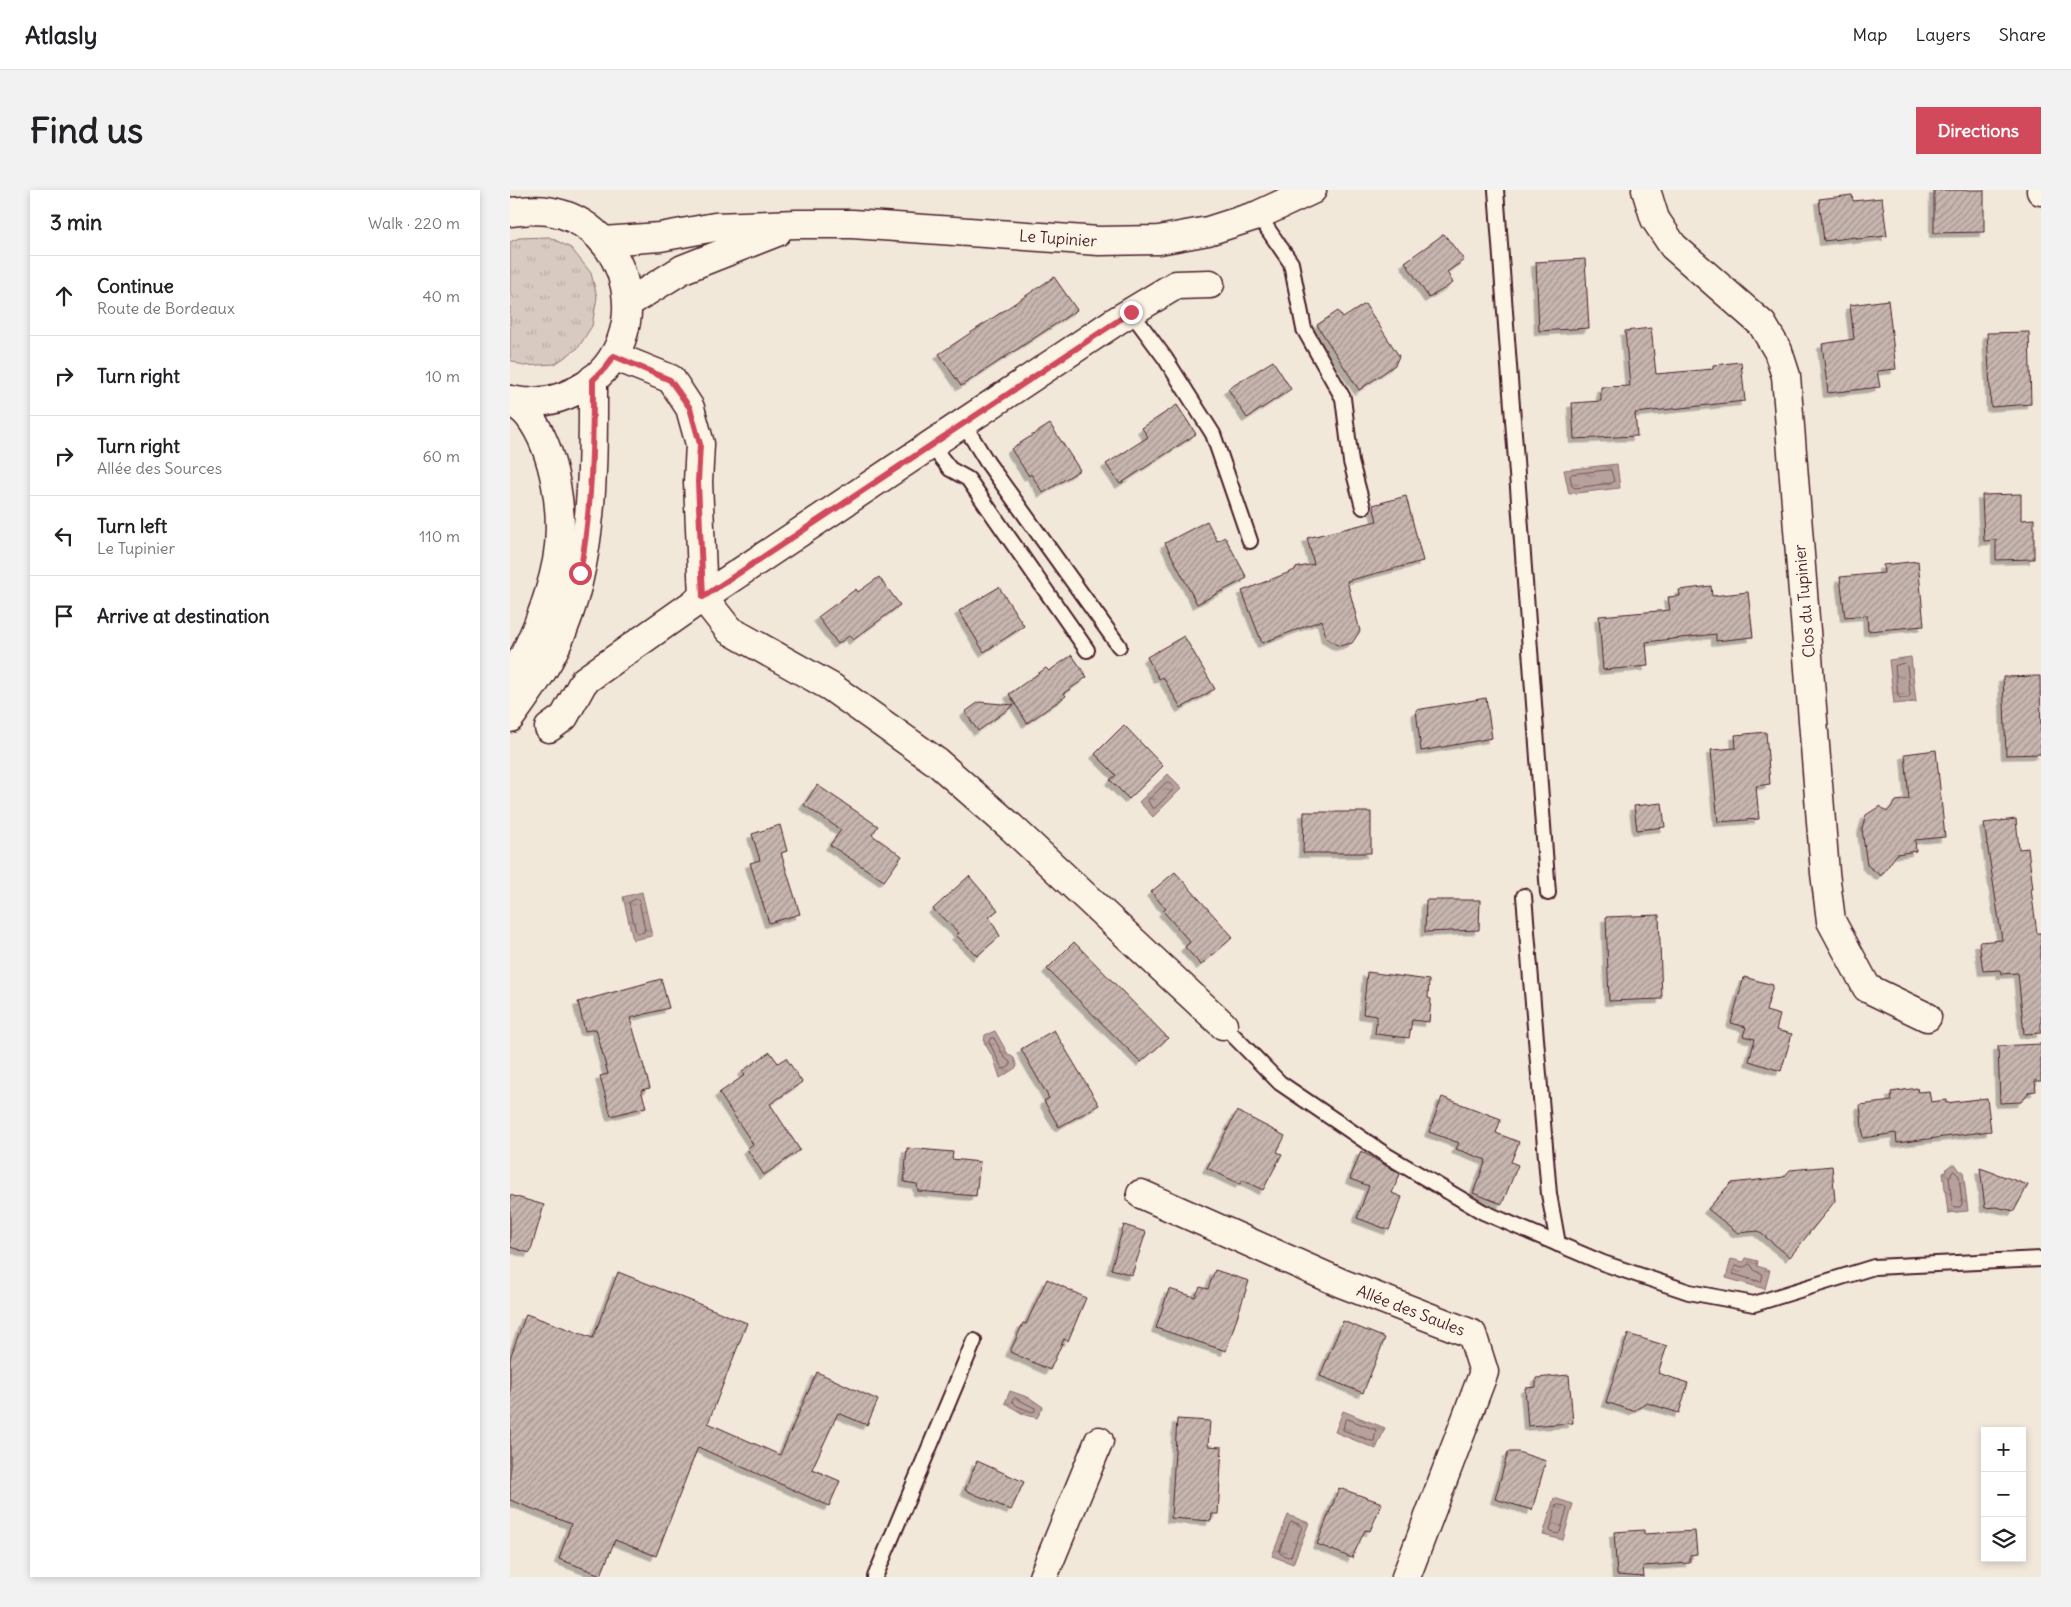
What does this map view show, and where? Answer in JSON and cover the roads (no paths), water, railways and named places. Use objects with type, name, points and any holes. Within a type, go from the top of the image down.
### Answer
[{"type":"street","name":"Le Tupinier","points":[[602,241],[660,237],[715,227],[796,224],[852,224],[1099,241],[1159,240],[1208,231],[1258,215],[1312,190]]},
{"type":"street","name":"Clos du Tupinier","points":[[1646,190],[1655,220],[1673,246],[1762,324],[1778,351],[1786,376],[1831,921],[1867,988],[1927,1017]]},
{"type":"street","points":[[510,212],[527,210],[548,211],[568,217],[587,228],[602,241],[616,260],[624,281],[628,303],[625,330],[614,356],[593,380],[575,392],[554,399],[532,402],[510,400]]},
{"type":"street","points":[[628,303],[684,269],[796,224]]},
{"type":"street","points":[[550,728],[564,718],[584,681],[703,597],[1131,312],[1176,285],[1210,284]]},
{"type":"street","points":[[614,356],[670,380],[690,408],[700,444],[698,482],[703,597],[729,630],[832,687],[938,763],[1011,827],[1223,1024]]},
{"type":"street","points":[[510,718],[536,682],[550,657],[573,600],[580,573],[589,509],[593,380]]},
{"type":"street","points":[[510,400],[527,413],[543,443],[555,478],[559,517],[557,560],[549,588],[536,629],[510,682]]},
{"type":"street","name":"Allée des Saules","points":[[1141,1194],[1341,1283],[1472,1334],[1484,1372],[1406,1577]]},
{"type":"street","points":[[1043,1577],[1099,1441]]},
{"type":"lane","points":[[1496,190],[1548,893]]},
{"type":"lane","points":[[1258,215],[1292,263],[1304,329],[1344,398],[1351,462],[1363,507]]},
{"type":"lane","points":[[1131,312],[1165,358],[1213,434],[1250,541]]},
{"type":"lane","points":[[963,423],[987,462],[1119,646]]},
{"type":"lane","points":[[931,445],[950,469],[968,479],[1087,650]]},
{"type":"lane","points":[[1524,896],[1549,1194],[1558,1244]]},
{"type":"lane","points":[[1223,1024],[1280,1083],[1386,1155],[1483,1212],[1603,1263],[1689,1292],[1754,1304],[1874,1267],[2041,1259]]},
{"type":"lane","points":[[875,1577],[974,1341]]},
{"type":"water","points":[[1617,464],[1620,488],[1569,494],[1564,470]]},
{"type":"water","points":[[1911,657],[1916,702],[1894,704],[1889,660]]},
{"type":"water","points":[[1168,774],[1182,788],[1153,817],[1139,802]]},
{"type":"water","points":[[642,892],[652,936],[633,940],[623,897]]},
{"type":"water","points":[[995,1031],[1008,1054],[1014,1058],[1017,1067],[1000,1078],[994,1059],[984,1042],[985,1035]]},
{"type":"water","points":[[1951,1165],[1956,1165],[1960,1171],[1963,1171],[1968,1211],[1948,1213],[1943,1173]]},
{"type":"water","points":[[1746,1258],[1758,1261],[1757,1266],[1770,1270],[1765,1289],[1726,1278],[1731,1259],[1744,1262]]},
{"type":"water","points":[[1010,1391],[1030,1398],[1043,1407],[1037,1418],[1023,1414],[1005,1403]]},
{"type":"water","points":[[1343,1411],[1385,1428],[1376,1449],[1335,1432]]},
{"type":"water","points":[[1554,1498],[1573,1504],[1563,1540],[1543,1535]]},
{"type":"water","points":[[1288,1515],[1309,1523],[1293,1564],[1272,1556]]}]
